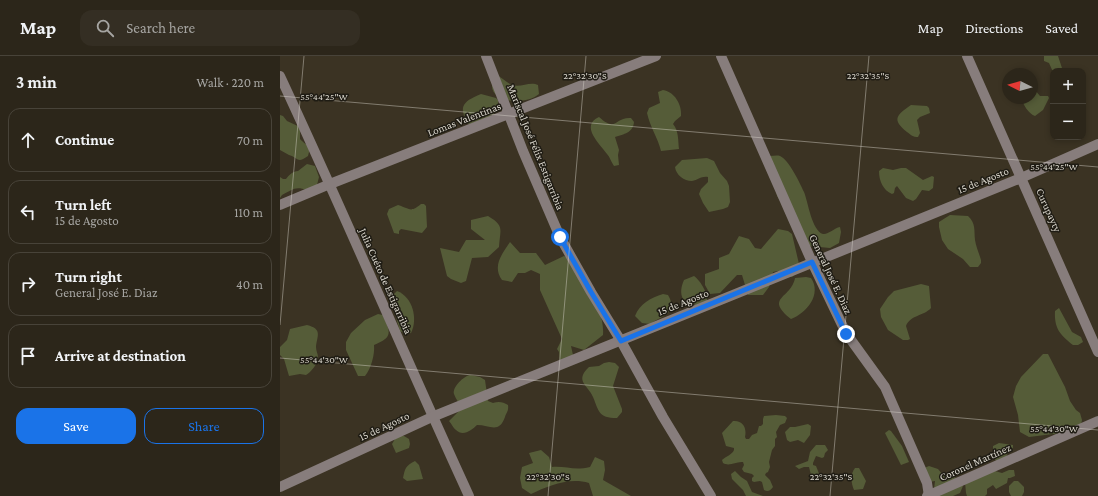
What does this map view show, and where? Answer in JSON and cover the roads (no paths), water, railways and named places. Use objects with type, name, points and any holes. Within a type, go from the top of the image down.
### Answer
[{"type":"street","name":"Mariscal José Félix Estigarribia","points":[[486,56],[523,150],[560,237],[621,341],[663,417],[711,496]]},
{"type":"street","name":"Lomas Valentinas","points":[[280,205],[656,56]]},
{"type":"street","name":"General José E. Diaz","points":[[721,56],[812,262],[846,334],[885,387],[927,483],[929,496]]},
{"type":"street","name":"Curupayty","points":[[967,56],[1098,352]]},
{"type":"street","name":"Julia Cuéto de Estigarribia","points":[[280,76],[330,184],[432,417],[469,496]]},
{"type":"street","name":"15 de Agosto","points":[[280,487],[432,417],[1021,178],[1098,144]]},
{"type":"street","name":"Coronel Martínez","points":[[929,496],[1098,421]]}]
